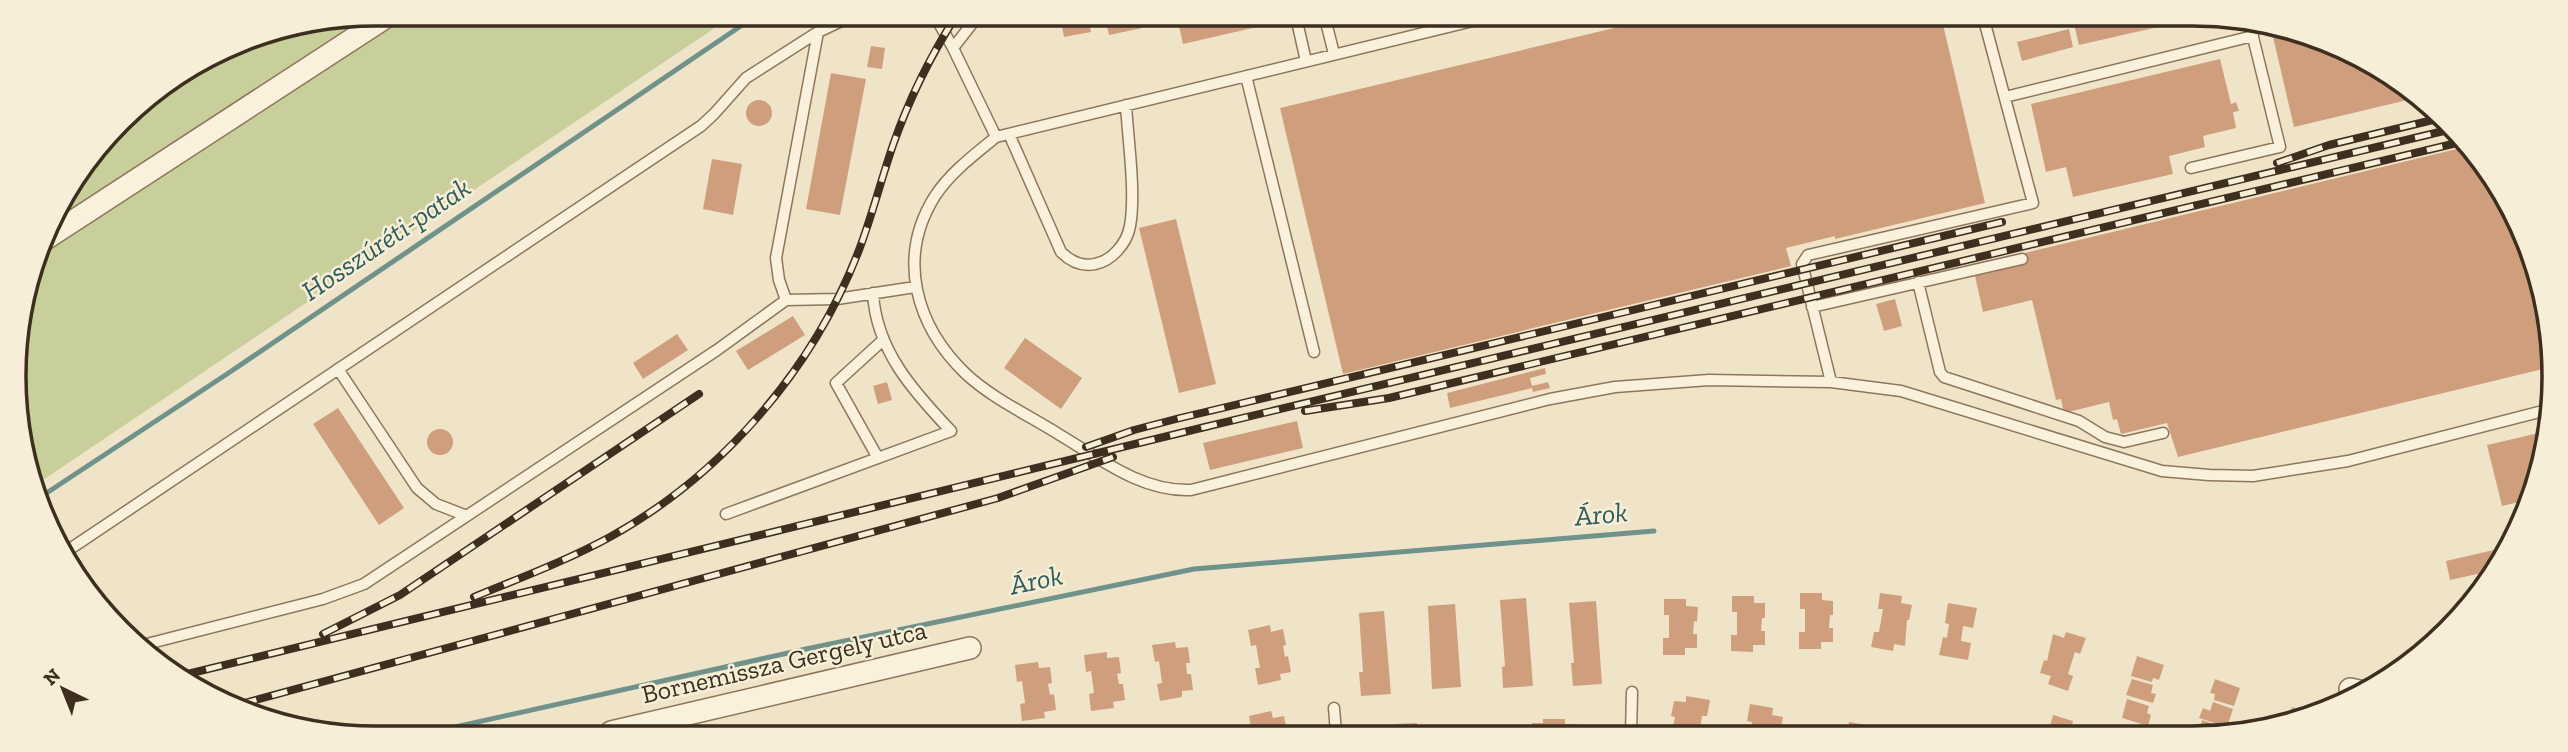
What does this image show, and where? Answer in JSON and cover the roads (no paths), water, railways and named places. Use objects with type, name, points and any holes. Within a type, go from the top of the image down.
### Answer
[{"type":"street","points":[[58,231],[372,26]]},
{"type":"street","name":"Bornemissza Gergely utca","points":[[637,726],[970,648]]},
{"type":"lane","points":[[71,548],[701,126],[746,78],[831,26]]},
{"type":"lane","points":[[941,26],[996,137]]},
{"type":"lane","points":[[953,48],[970,26]]},
{"type":"lane","points":[[1298,26],[1306,61]]},
{"type":"lane","points":[[1327,26],[1334,54]]},
{"type":"lane","points":[[1451,26],[996,137],[965,161],[934,197],[915,243],[915,287],[934,333],[953,359],[977,383],[1119,471],[1156,487],[1178,490],[1191,490],[1550,399],[1615,387],[1709,380],[1831,382],[1900,391],[2162,471],[2209,475],[2253,476],[2348,461],[2540,412]]},
{"type":"lane","points":[[1831,382],[1802,264],[1808,255],[2033,203],[1986,26]]},
{"type":"lane","points":[[786,300],[779,280],[776,258],[818,32]]},
{"type":"lane","points":[[2191,168],[2280,147],[2252,32]]},
{"type":"lane","points":[[2005,97],[2253,36]]},
{"type":"lane","points":[[1246,76],[1314,352]]},
{"type":"lane","points":[[1009,134],[1061,252],[1078,264],[1088,266],[1102,263],[1119,248],[1130,228],[1126,105]]},
{"type":"lane","points":[[1812,307],[2022,258]]},
{"type":"lane","points":[[1918,282],[1940,372],[1944,377],[2080,421],[2105,437],[2124,442],[2163,433]]},
{"type":"lane","points":[[150,643],[323,599],[364,584],[717,350],[786,300],[837,299],[915,287]]},
{"type":"lane","points":[[726,513],[951,431],[919,397],[882,341],[874,310],[873,293]]},
{"type":"lane","points":[[878,458],[836,383],[882,341]]},
{"type":"lane","points":[[338,369],[417,488],[436,504],[467,516]]},
{"type":"lane","points":[[1631,726],[1632,692]]},
{"type":"lane","points":[[1334,708],[1335,726]]},
{"type":"waterway","name":"Hosszúréti-patak","points":[[47,493],[741,26]]},
{"type":"waterway","name":"Árok","points":[[460,726],[806,649],[1194,569],[1654,531]]},
{"type":"railway","points":[[474,597],[577,554],[651,512],[690,483],[726,451],[759,415],[790,377],[840,294],[864,237],[906,111],[950,26]]},
{"type":"railway","points":[[2277,163],[2329,145],[2431,121]]},
{"type":"railway","points":[[191,673],[2442,132]]},
{"type":"railway","points":[[1305,411],[1389,398],[2454,144]]},
{"type":"railway","points":[[1086,447],[1176,419],[2002,222]]},
{"type":"railway","points":[[323,634],[400,595],[699,394]]},
{"type":"railway","points":[[249,702],[998,498],[1113,457]]}]
